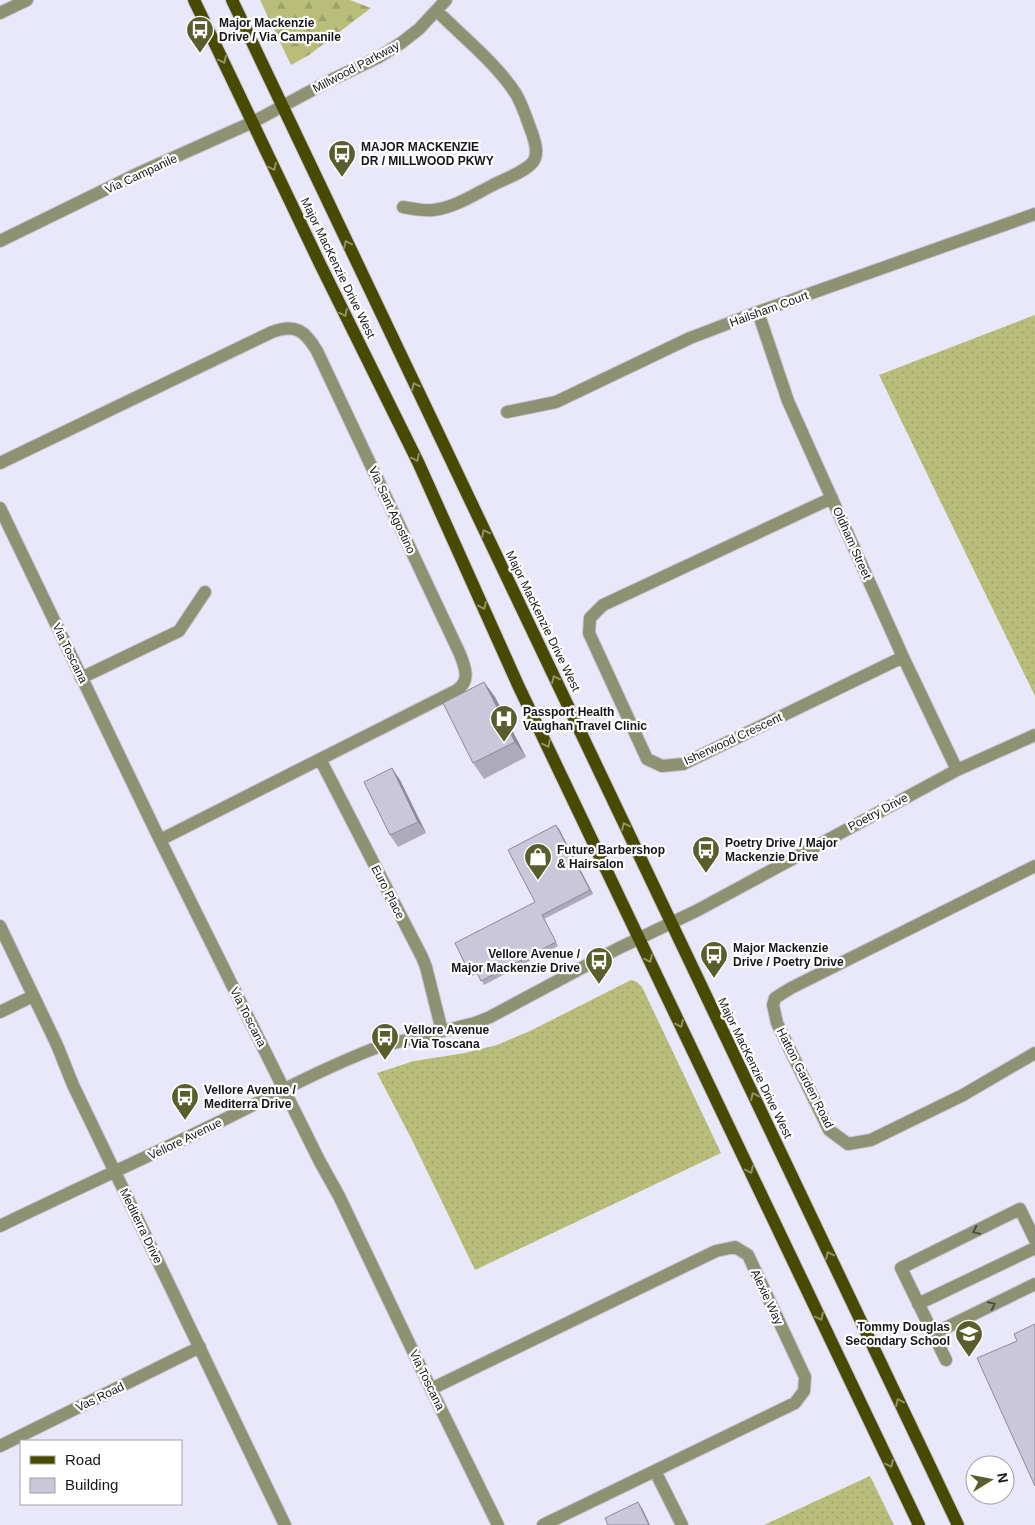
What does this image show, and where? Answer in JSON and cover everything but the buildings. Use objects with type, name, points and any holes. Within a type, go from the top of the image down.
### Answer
[{"type":"main road","name":"Major MacKenzie Drive West","points":[[194,0],[267,155],[418,462],[518,685],[919,1525]]},
{"type":"main road","name":"Major MacKenzie Drive West","points":[[232,0],[958,1525]]},
{"type":"street","points":[[0,13],[27,0]]},
{"type":"street","name":"Millwood Parkway","points":[[282,107],[329,81],[379,57],[401,43],[419,29],[446,0]]},
{"type":"street","points":[[403,207],[434,210],[447,207],[520,171],[532,163],[536,157],[534,138],[526,116],[512,88],[496,69],[436,11]]},
{"type":"street","name":"Via Campanile","points":[[0,240],[282,107]]},
{"type":"street","name":"Hailsham Court","points":[[507,412],[556,402],[690,338],[1035,214]]},
{"type":"street","name":"Oldham Street","points":[[758,312],[788,401],[903,657],[957,770]]},
{"type":"street","name":"Via Sant Agostino","points":[[0,463],[272,332],[282,328],[293,328],[302,332],[314,346],[460,654],[465,666],[466,676],[463,685],[457,690],[160,840]]},
{"type":"street","name":"Isherwood Crescent","points":[[832,498],[604,605],[590,618],[589,633],[647,759],[662,766],[683,764],[903,657]]},
{"type":"street","name":"Via Toscana","points":[[0,508],[160,840],[320,1162],[339,1196],[498,1525]]},
{"type":"street","points":[[81,678],[179,631],[205,592]]},
{"type":"street","name":"Poetry Drive","points":[[671,923],[957,770],[1035,735]]},
{"type":"street","name":"Euro Place","points":[[320,759],[422,957],[442,1031]]},
{"type":"street","name":"Hatton Garden Road","points":[[1035,866],[790,988],[775,998],[773,1005],[777,1022],[829,1130],[848,1144],[871,1140],[963,1095],[1035,1053]]},
{"type":"street","name":"Vellore Avenue","points":[[0,1226],[365,1052],[378,1047],[475,1023],[490,1017],[671,923]]},
{"type":"street","name":"Mediterra Drive","points":[[0,926],[58,1045],[73,1085],[200,1347],[283,1524]]},
{"type":"street","points":[[0,1012],[33,996]]},
{"type":"street","points":[[946,1360],[901,1268],[1020,1209],[1035,1240]]},
{"type":"street","name":"Alexie Way","points":[[431,1389],[716,1252],[735,1248],[748,1255],[805,1377],[804,1391],[795,1403],[543,1525]]},
{"type":"street","points":[[918,1304],[1035,1248]]},
{"type":"street","points":[[933,1334],[1035,1284]]},
{"type":"street","name":"Vas Road","points":[[0,1446],[200,1347]]},
{"type":"street","points":[[655,1471],[682,1525]]},
{"type":"green space","points":[[260,0],[350,0],[371,8],[309,55],[291,65]]},
{"type":"green space","points":[[1035,315],[1035,696],[879,375]]},
{"type":"green space","points":[[631,980],[637,982],[642,987],[721,1153],[475,1270],[377,1073],[414,1061],[465,1053],[497,1045],[530,1031]]},
{"type":"green space","points":[[870,1476],[894,1525],[764,1525]]},
{"type":"place","name":"Major Mackenzie Drive / Via Campanile","points":[[200,54]]},
{"type":"place","name":"MAJOR MACKENZIE DR / MILLWOOD PKWY","points":[[342,178]]},
{"type":"place","name":"Passport Health Vaughan Travel Clinic","points":[[504,743]]},
{"type":"place","name":"Poetry Drive / Major Mackenzie Drive","points":[[706,874]]},
{"type":"place","name":"Future Barbershop & Hairsalon","points":[[538,881]]},
{"type":"place","name":"Major Mackenzie Drive / Poetry Drive","points":[[714,979]]},
{"type":"place","name":"Vellore Avenue / Major Mackenzie Drive","points":[[599,985]]},
{"type":"place","name":"Vellore Avenue / Via Toscana","points":[[385,1061]]},
{"type":"place","name":"Vellore Avenue / Mediterra Drive","points":[[185,1121]]},
{"type":"place","name":"Tommy Douglas Secondary School","points":[[969,1358]]}]
